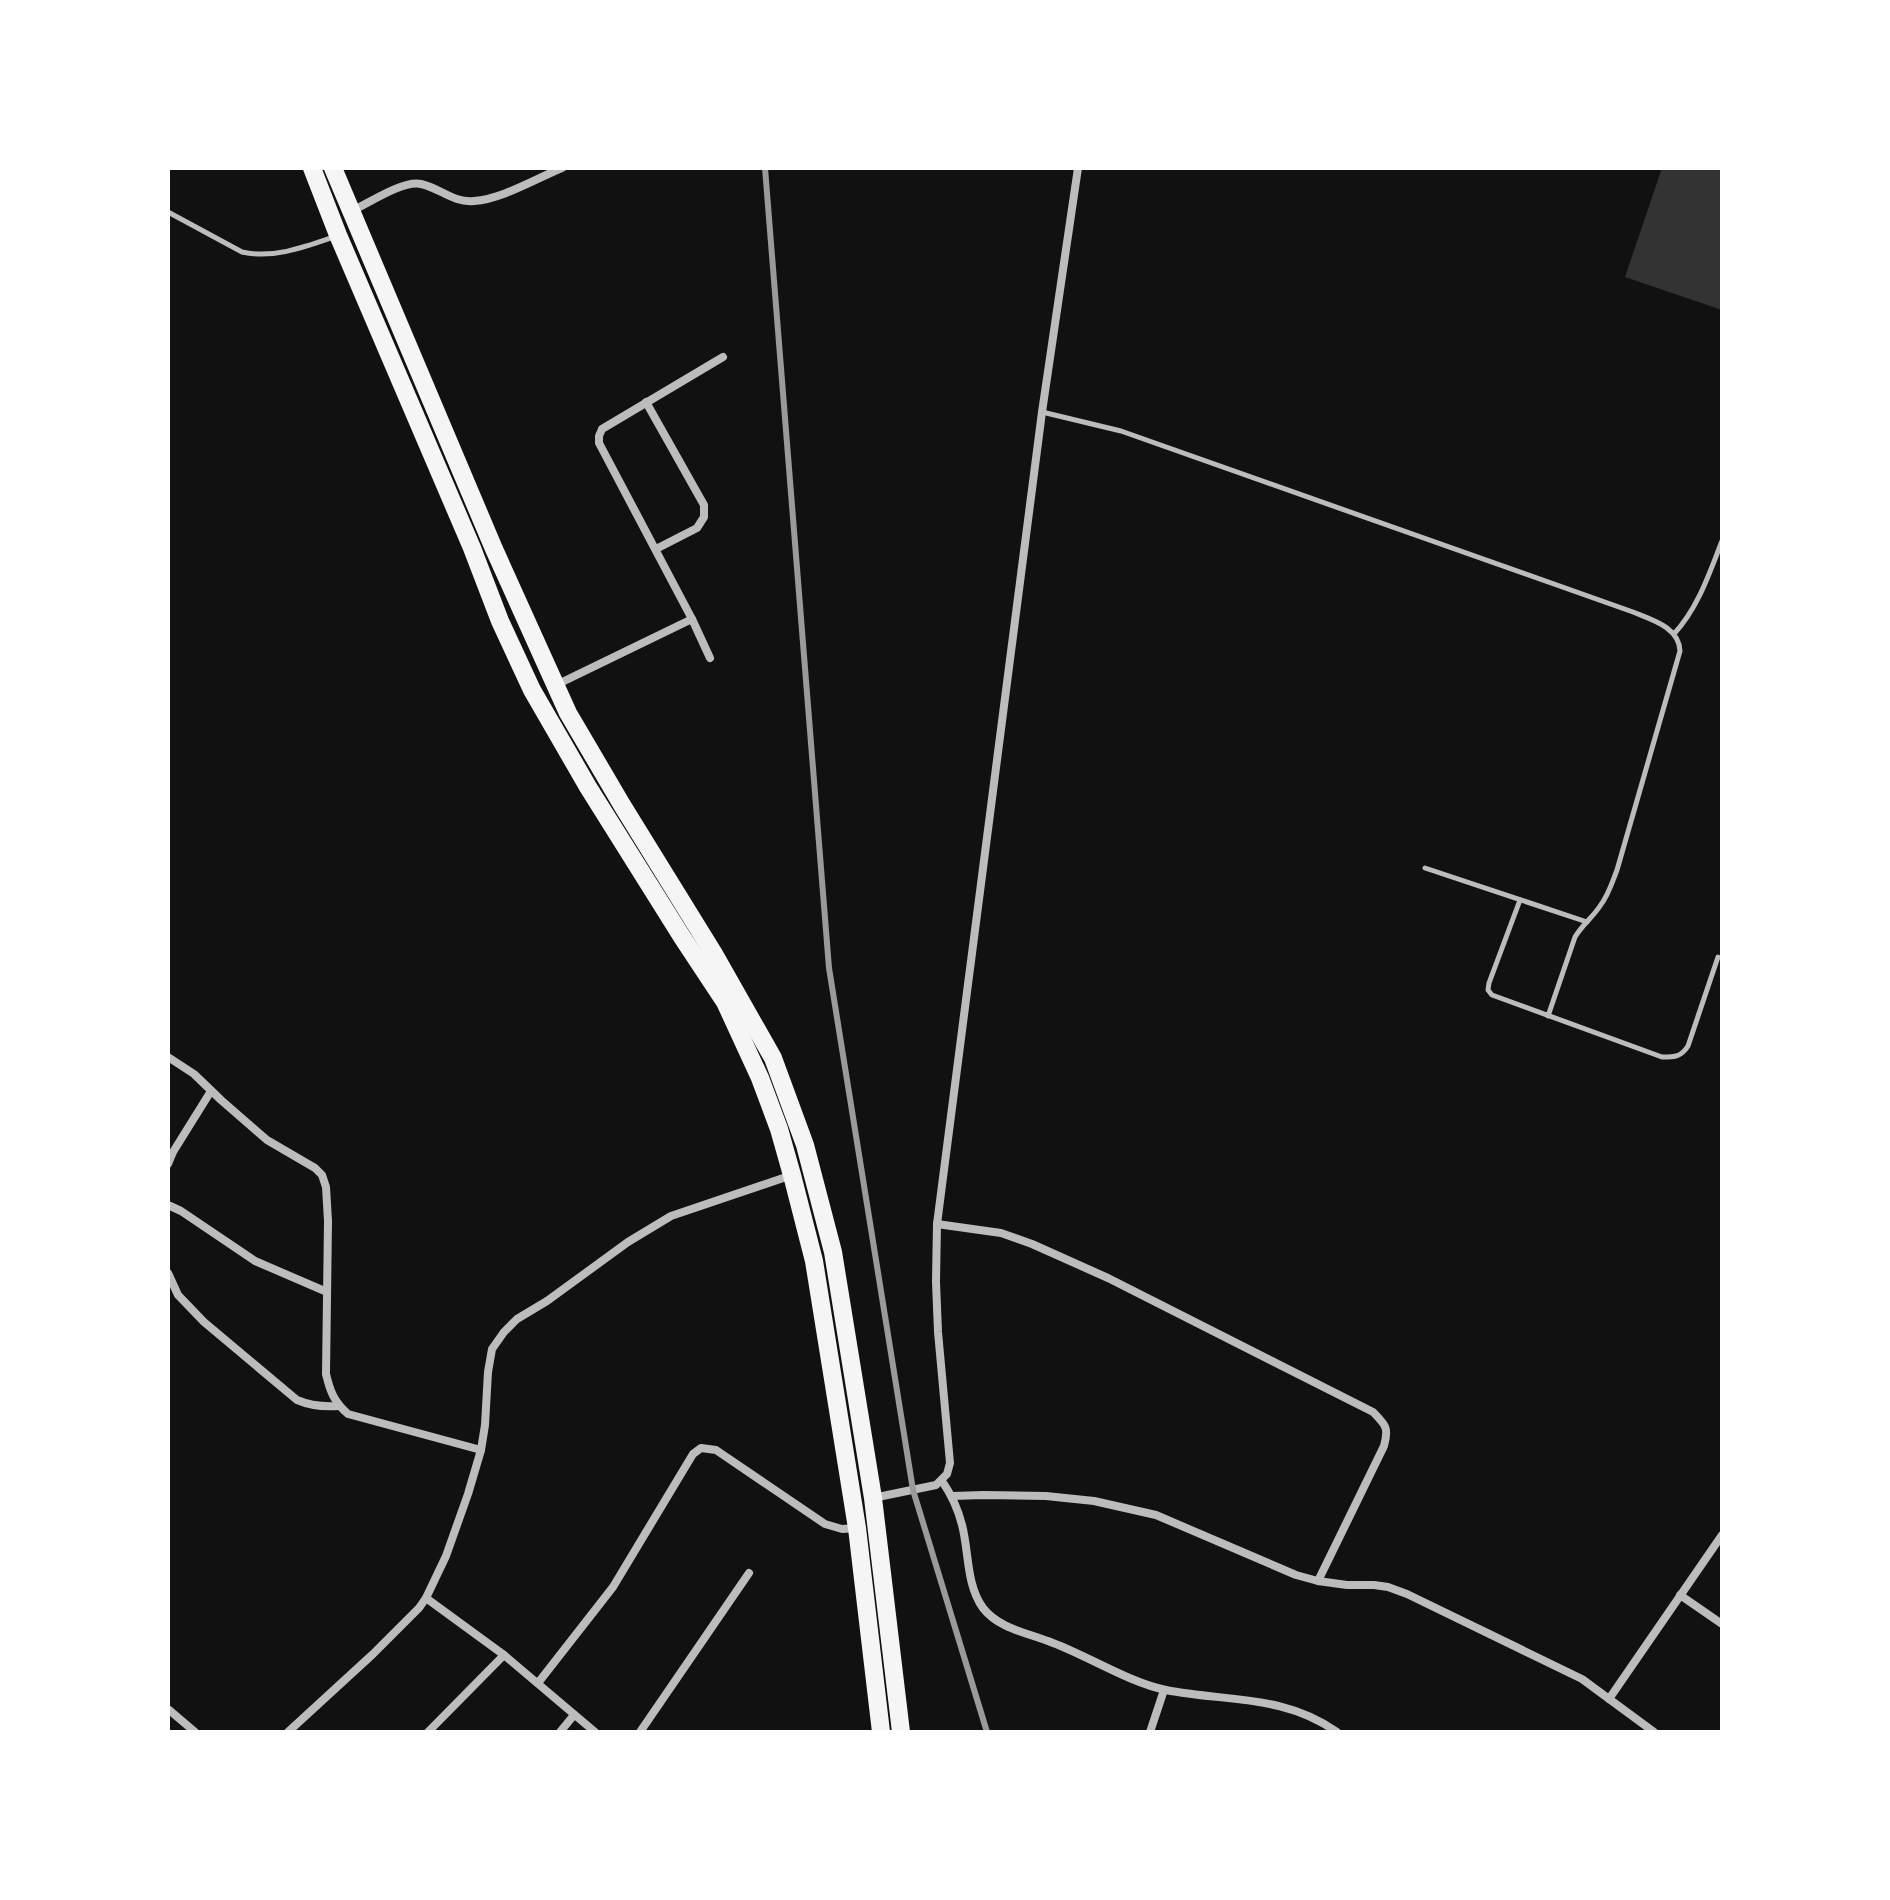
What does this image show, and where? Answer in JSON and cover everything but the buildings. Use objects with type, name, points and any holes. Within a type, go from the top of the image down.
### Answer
[{"type":"main road","points":[[312,168],[500,621],[532,690],[588,787],[725,1002],[760,1078],[779,1129],[814,1261],[857,1528],[881,1732]]},
{"type":"main road","points":[[333,168],[494,549],[568,713],[714,954],[773,1058],[805,1145],[833,1252],[873,1498],[901,1732]]},
{"type":"main road","points":[[500,621],[522,610]]},
{"type":"street","points":[[853,1500],[936,1485],[947,1474],[950,1463],[938,1332],[937,1224],[1042,412],[1078,168]]},
{"type":"street","points":[[351,211],[405,185],[421,184],[452,199],[469,202],[489,200],[556,169]]},
{"type":"street","points":[[710,658],[599,443],[599,436],[602,429],[723,357]]},
{"type":"street","points":[[646,402],[704,505],[704,517],[697,528],[656,549]]},
{"type":"street","points":[[555,685],[692,619]]},
{"type":"street","points":[[168,1057],[194,1074],[267,1140],[322,1175],[326,1187],[328,1221],[326,1374],[330,1393],[338,1406],[348,1414],[481,1450]]},
{"type":"street","points":[[168,1164],[211,1091]]},
{"type":"street","points":[[288,1732],[373,1654],[426,1598],[446,1556],[481,1450],[492,1349],[504,1332],[517,1319],[671,1216],[792,1175]]},
{"type":"street","points":[[168,1205],[255,1261],[327,1292]]},
{"type":"street","points":[[937,1224],[1001,1233],[1032,1244],[1108,1278],[1373,1412],[1384,1423],[1388,1433],[1384,1446],[1318,1581]]},
{"type":"street","points":[[168,1273],[178,1295],[204,1322],[297,1400],[309,1405],[338,1406]]},
{"type":"street","points":[[538,1683],[613,1587],[693,1454],[701,1448],[716,1450],[825,1524],[842,1529],[857,1528]]},
{"type":"street","points":[[942,1481],[952,1496],[962,1523],[974,1591],[990,1617],[1144,1684],[1164,1690],[1275,1704],[1300,1712],[1337,1732]]},
{"type":"street","points":[[952,1496],[1046,1496],[1094,1501],[1156,1515],[1296,1575],[1347,1585],[1374,1585],[1407,1594],[1572,1674],[1654,1732]]},
{"type":"street","points":[[1609,1699],[1722,1535]]},
{"type":"street","points":[[640,1732],[749,1573]]},
{"type":"street","points":[[1680,1595],[1722,1624]]},
{"type":"street","points":[[426,1598],[504,1655],[595,1732]]},
{"type":"street","points":[[428,1732],[504,1655]]},
{"type":"street","points":[[1150,1732],[1164,1690]]},
{"type":"street","points":[[168,1709],[195,1732]]},
{"type":"street","points":[[560,1732],[574,1715]]},
{"type":"lane","points":[[168,212],[242,252],[253,254],[264,255],[309,246],[338,235]]},
{"type":"lane","points":[[1042,412],[1121,431],[1633,612],[1666,627],[1680,641],[1680,651],[1617,870],[1607,896],[1575,937],[1548,1016]]},
{"type":"lane","points":[[1674,634],[1697,603],[1722,541]]},
{"type":"lane","points":[[1425,868],[1587,922]]},
{"type":"lane","points":[[1520,900],[1489,983],[1488,990],[1492,995],[1662,1057],[1676,1057],[1683,1054],[1688,1046],[1718,957]]},
{"type":"shaded area","points":[[1662,168],[1722,168],[1722,310],[1625,277]]},
{"type":"railway","points":[[765,168],[829,968],[913,1490],[987,1732]]}]
